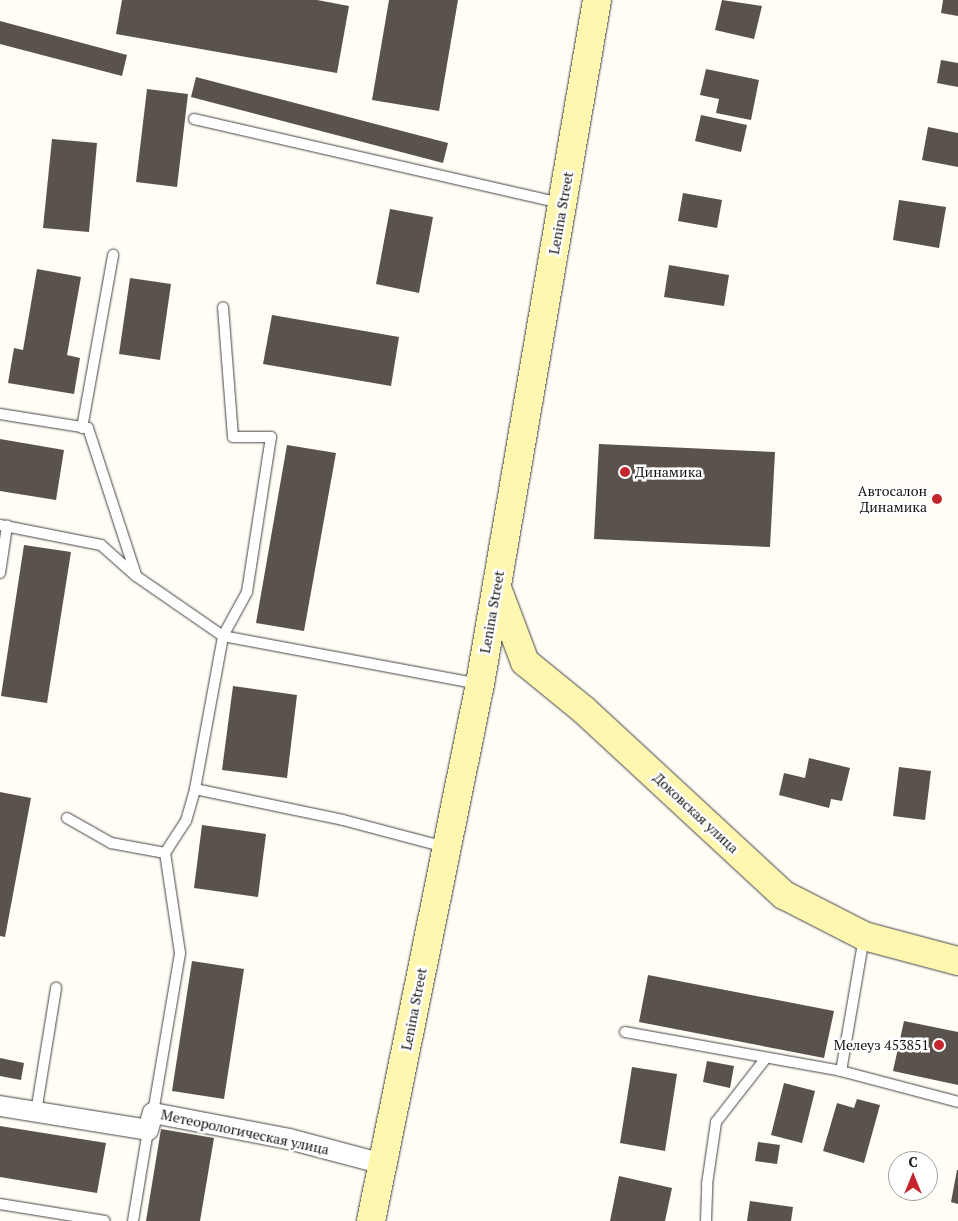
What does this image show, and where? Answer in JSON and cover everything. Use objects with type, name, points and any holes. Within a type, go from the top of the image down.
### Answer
[{"type":"main road","name":"Lenina Street","points":[[371,1221],[480,684],[597,0]]},
{"type":"main road","name":"Доковская улица","points":[[497,588],[525,662],[585,711],[784,895],[864,936],[958,960]]},
{"type":"street","name":"Метеорологическая улица","points":[[0,1106],[36,1112],[150,1122],[290,1139],[383,1164]]},
{"type":"lane","points":[[194,119],[562,203]]},
{"type":"lane","points":[[82,428],[113,255]]},
{"type":"lane","points":[[133,1221],[180,954],[165,853],[186,821],[195,789],[223,636],[247,592],[271,437],[232,437],[224,307]]},
{"type":"lane","points":[[0,414],[88,428],[136,576]]},
{"type":"lane","points":[[0,573],[4,526],[101,545],[136,576],[223,636],[480,684]]},
{"type":"lane","points":[[195,789],[342,820],[446,847]]},
{"type":"lane","points":[[66,818],[111,843],[165,853]]},
{"type":"lane","points":[[841,1071],[864,936]]},
{"type":"lane","points":[[36,1112],[56,988]]},
{"type":"lane","points":[[625,1032],[841,1071],[958,1102]]},
{"type":"lane","points":[[706,1221],[707,1184],[716,1122],[766,1058]]},
{"type":"lane","points":[[0,1204],[105,1221]]},
{"type":"building","points":[[122,0],[317,0],[349,6],[337,73],[116,34]]},
{"type":"building","points":[[389,0],[458,0],[439,111],[372,100]]},
{"type":"building","points":[[722,0],[762,6],[754,39],[715,30]]},
{"type":"building","points":[[943,0],[958,0],[958,16],[941,13]]},
{"type":"building","points":[[0,21],[127,55],[122,76],[0,44]]},
{"type":"building","points":[[941,60],[958,63],[958,87],[937,83]]},
{"type":"building","points":[[706,69],[759,80],[751,120],[716,113],[719,99],[700,95]]},
{"type":"building","points":[[196,77],[448,143],[443,163],[191,97]]},
{"type":"building","points":[[147,89],[188,94],[177,187],[136,182]]},
{"type":"building","points":[[701,115],[747,125],[741,152],[695,141]]},
{"type":"building","points":[[928,127],[958,133],[958,167],[922,160]]},
{"type":"building","points":[[52,139],[97,143],[89,232],[43,228]]},
{"type":"building","points":[[683,193],[722,200],[717,228],[678,221]]},
{"type":"building","points":[[899,200],[946,207],[939,248],[893,240]]},
{"type":"building","points":[[390,209],[433,217],[419,293],[376,284]]},
{"type":"building","points":[[669,265],[729,275],[724,306],[664,297]]},
{"type":"building","points":[[37,269],[81,277],[67,355],[80,358],[74,394],[8,383],[14,348],[23,350]]},
{"type":"building","points":[[130,278],[171,284],[160,360],[119,354]]},
{"type":"building","points":[[272,315],[399,337],[391,386],[263,364]]},
{"type":"building","points":[[0,439],[64,450],[56,500],[0,491]]},
{"type":"building","points":[[599,444],[775,452],[770,547],[594,539]]},
{"type":"building","points":[[287,445],[336,453],[304,631],[256,623]]},
{"type":"building","points":[[24,545],[71,552],[47,703],[1,696]]},
{"type":"building","points":[[233,686],[297,695],[287,778],[222,770]]},
{"type":"building","points":[[809,758],[850,768],[842,801],[831,799],[829,808],[779,795],[784,773],[805,778]]},
{"type":"building","points":[[899,767],[931,771],[925,820],[893,816]]},
{"type":"building","points":[[0,792],[31,798],[5,937],[0,936]]},
{"type":"building","points":[[202,825],[266,834],[258,897],[194,888]]},
{"type":"building","points":[[192,961],[244,969],[224,1099],[172,1091]]},
{"type":"building","points":[[648,975],[834,1011],[824,1058],[639,1022]]},
{"type":"building","points":[[904,1021],[958,1032],[958,1085],[893,1071]]},
{"type":"building","points":[[0,1058],[24,1063],[21,1080],[0,1076]]},
{"type":"building","points":[[707,1061],[734,1066],[730,1088],[703,1082]]},
{"type":"building","points":[[632,1067],[677,1074],[665,1151],[620,1143]]},
{"type":"building","points":[[784,1083],[815,1091],[802,1143],[771,1135]]},
{"type":"building","points":[[857,1099],[880,1105],[864,1163],[823,1151],[837,1103],[854,1108]]},
{"type":"building","points":[[0,1126],[106,1143],[97,1193],[0,1177]]},
{"type":"building","points":[[161,1129],[214,1138],[200,1221],[146,1221]]},
{"type":"building","points":[[758,1142],[780,1145],[777,1164],[755,1161]]},
{"type":"building","points":[[958,1170],[958,1204],[951,1202]]},
{"type":"building","points":[[619,1176],[672,1188],[665,1221],[610,1221]]},
{"type":"building","points":[[750,1201],[793,1207],[791,1221],[747,1221]]},
{"type":"place","name":"Динамика","points":[[625,472]]},
{"type":"place","name":"Автосалон Динамика","points":[[937,499]]},
{"type":"place","name":"Мелеуз 453851","points":[[939,1045]]}]
